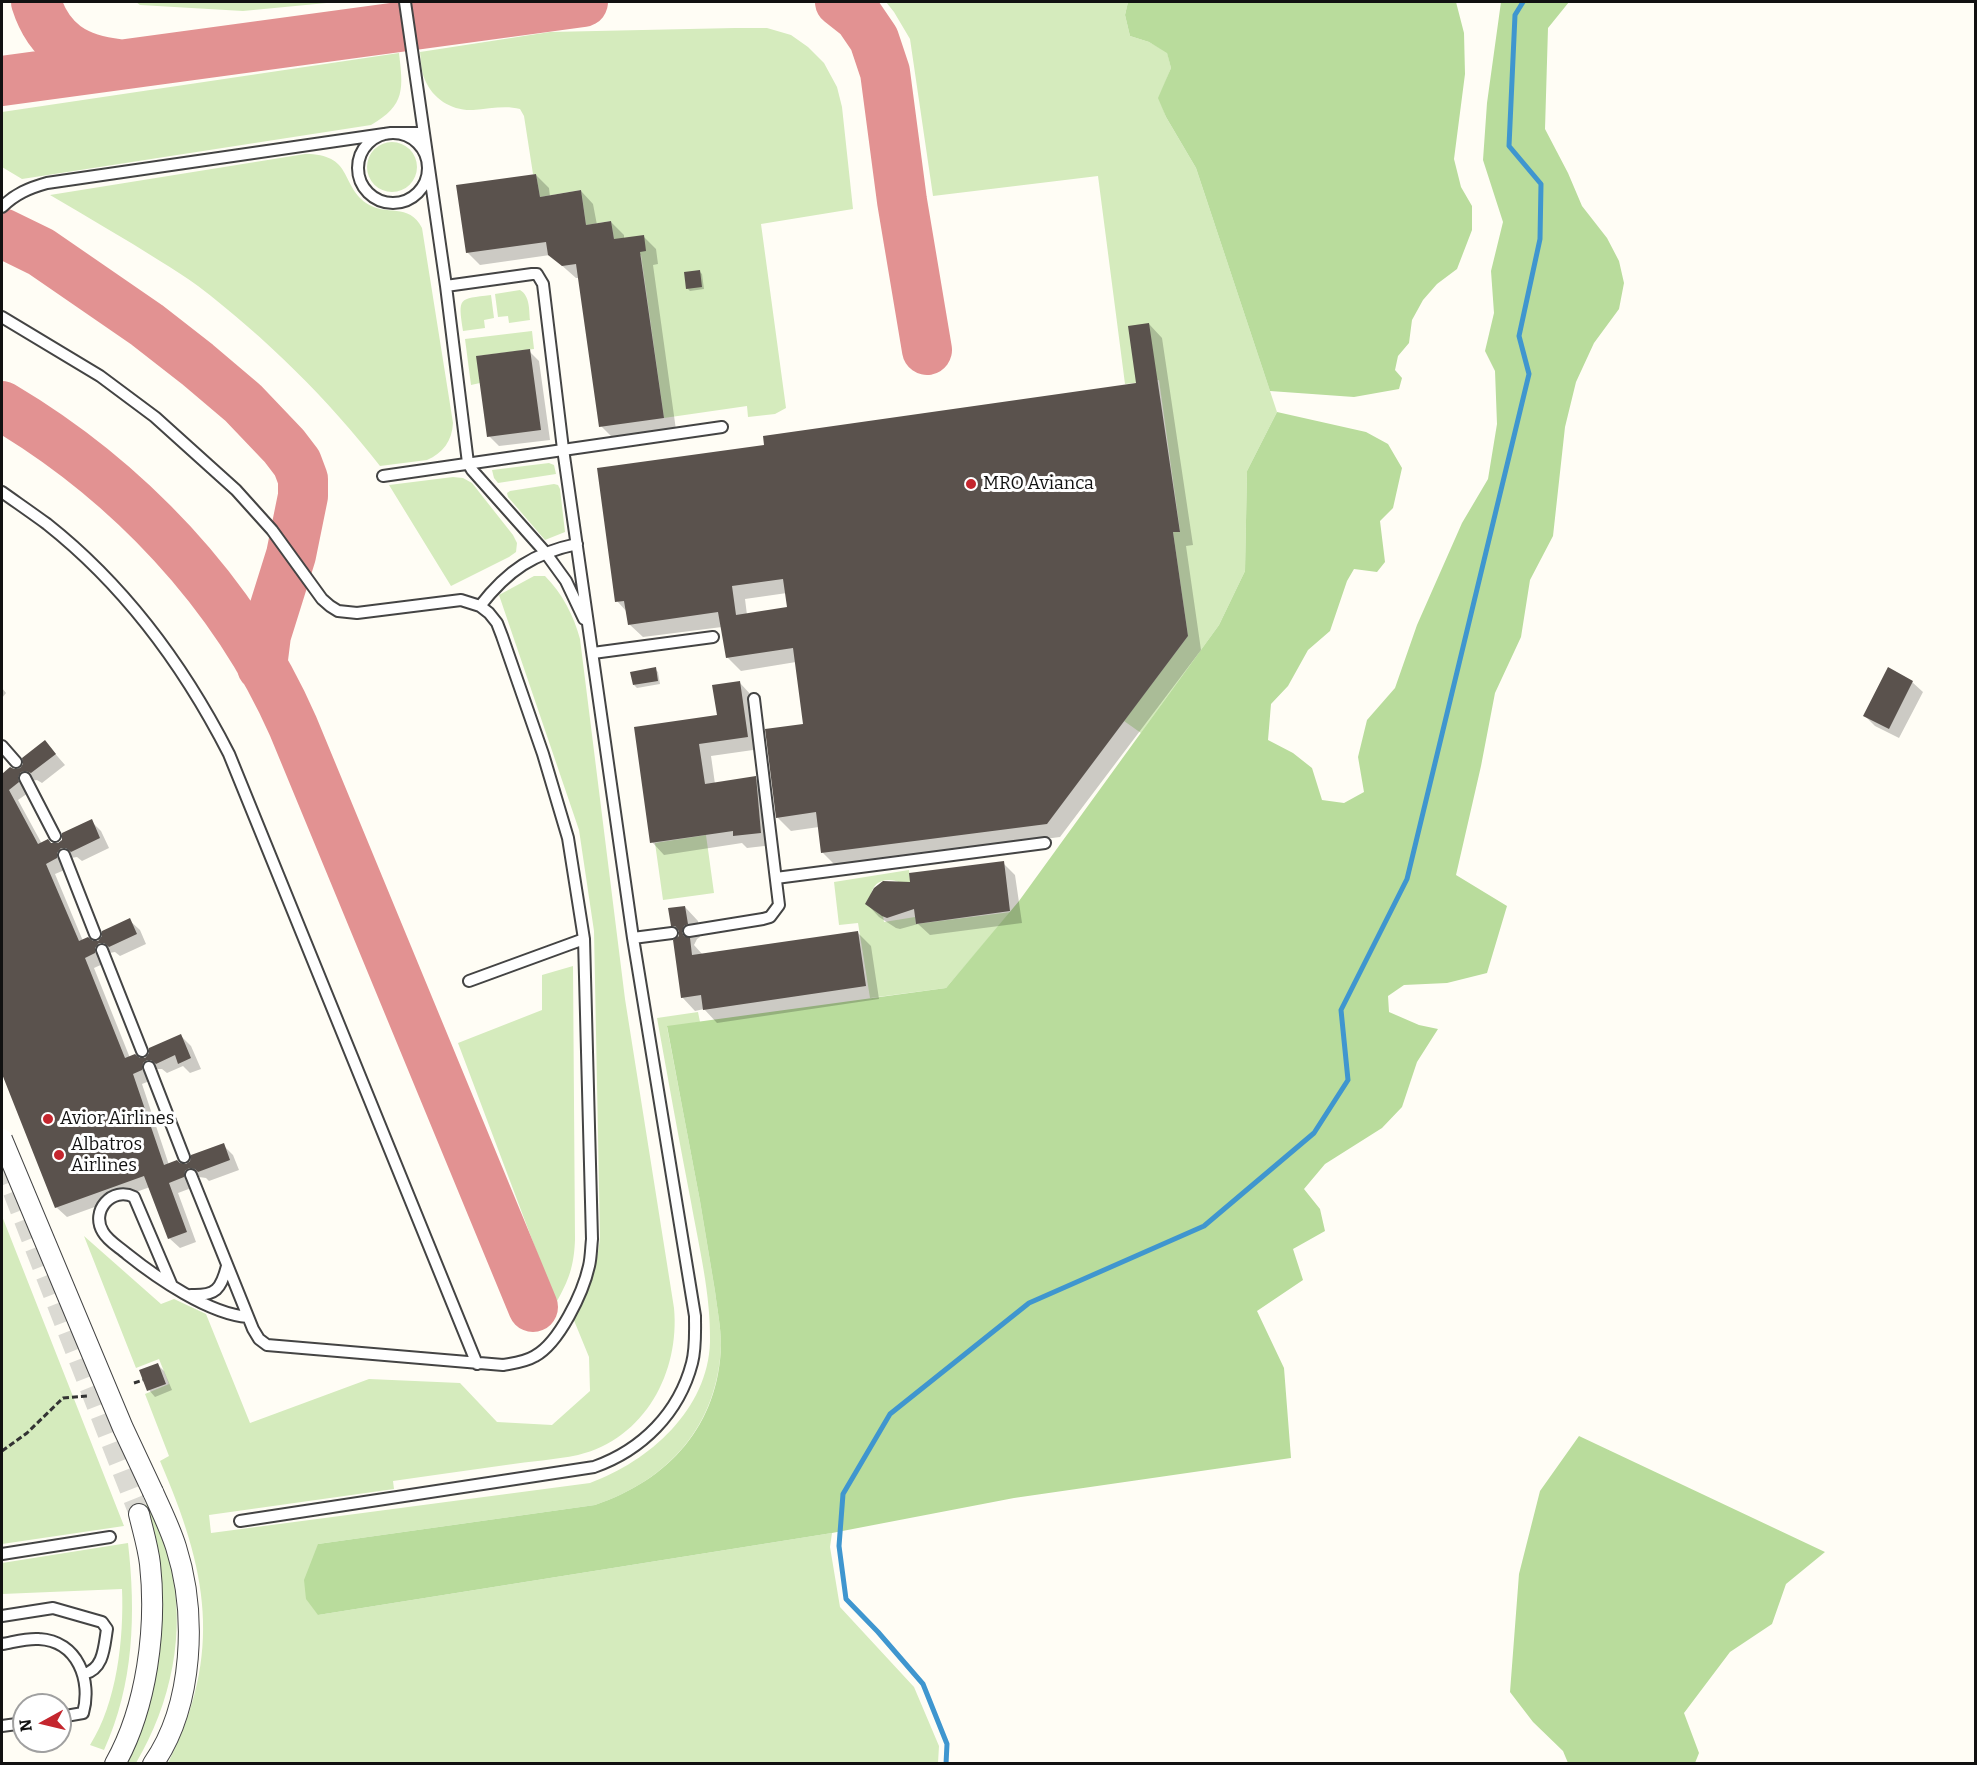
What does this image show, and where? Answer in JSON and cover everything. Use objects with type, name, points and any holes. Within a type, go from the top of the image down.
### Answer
[{"type":"street","points":[[2,1139],[123,1428],[176,1545],[187,1602],[190,1640],[187,1671],[169,1732],[153,1764]]},
{"type":"street","points":[[115,1764],[140,1699],[152,1620],[150,1565],[139,1514]]},
{"type":"lane","points":[[405,2],[446,286],[468,463],[545,552],[566,581],[590,630]]},
{"type":"lane","points":[[2,207],[17,194],[47,183],[391,133],[423,133]]},
{"type":"lane","points":[[391,133],[411,138],[425,154],[428,164],[425,182],[420,190],[406,201],[387,203],[369,194],[359,176],[360,156],[372,140],[391,133]]},
{"type":"lane","points":[[240,1521],[594,1467],[611,1461],[638,1445],[663,1421],[675,1404],[692,1363],[695,1316],[633,938],[563,449],[541,278],[537,274],[532,274],[446,286]]},
{"type":"lane","points":[[2,317],[100,376],[155,417],[236,490],[272,530],[322,599],[338,611],[357,613],[461,600],[480,606],[489,613],[497,623],[546,765],[568,838],[584,939],[592,1239],[589,1265],[575,1305],[554,1338],[537,1355],[521,1362],[503,1365],[267,1346],[259,1339],[248,1317],[191,1175]]},
{"type":"lane","points":[[383,476],[723,427]]},
{"type":"lane","points":[[2,492],[47,524],[88,560],[163,645],[208,714],[229,754],[477,1364]]},
{"type":"lane","points":[[480,606],[504,578],[532,558],[578,543]]},
{"type":"lane","points":[[593,653],[713,638]]},
{"type":"lane","points":[[689,931],[770,917],[778,906],[754,699]]},
{"type":"lane","points":[[2,746],[16,762]]},
{"type":"lane","points":[[25,778],[55,836]]},
{"type":"lane","points":[[776,878],[1045,843]]},
{"type":"lane","points":[[64,855],[95,934]]},
{"type":"lane","points":[[633,938],[672,933]]},
{"type":"lane","points":[[468,981],[584,939]]},
{"type":"lane","points":[[102,950],[142,1051]]},
{"type":"lane","points":[[149,1067],[184,1158]]},
{"type":"lane","points":[[172,1286],[134,1197],[129,1194],[118,1194],[107,1200],[99,1214],[104,1234],[150,1273],[172,1286],[226,1313],[248,1317]]},
{"type":"lane","points":[[188,1294],[202,1295],[217,1289],[222,1283],[227,1266]]},
{"type":"lane","points":[[2,1554],[110,1537]]},
{"type":"lane","points":[[2,1616],[53,1608],[102,1622],[107,1629],[102,1659],[96,1669],[84,1674]]},
{"type":"lane","points":[[2,1644],[39,1639],[61,1644],[81,1665],[84,1674],[87,1699],[83,1713],[72,1715]]},
{"type":"path","points":[[134,1383],[143,1380]]},
{"type":"path","points":[[2,1451],[27,1433],[63,1398],[88,1396]]},
{"type":"green space","points":[[136,2],[337,2],[243,11],[140,5]]},
{"type":"green space","points":[[886,2],[1128,2],[1125,15],[1130,36],[1149,42],[1167,52],[1171,68],[1159,98],[1166,117],[1196,168],[1277,412],[1247,471],[1245,571],[1219,625],[1141,733],[1124,721],[1188,636],[1173,532],[1180,531],[1159,380],[1125,384],[1098,176],[933,196],[910,39]]},
{"type":"green space","points":[[1128,2],[1456,2],[1464,33],[1465,74],[1454,159],[1461,187],[1472,206],[1472,230],[1457,269],[1437,284],[1423,300],[1412,320],[1409,343],[1398,356],[1395,370],[1402,378],[1399,389],[1354,397],[1270,391],[1196,168],[1166,117],[1158,98],[1171,68],[1167,53],[1149,42],[1130,36],[1125,15]]},
{"type":"green space","points":[[1501,2],[1569,2],[1548,28],[1545,129],[1582,206],[1607,238],[1619,261],[1624,283],[1619,309],[1594,343],[1576,382],[1565,427],[1553,536],[1530,580],[1521,637],[1495,693],[1456,875],[1507,906],[1487,973],[1447,983],[1404,985],[1388,996],[1389,1012],[1419,1025],[1438,1029],[1417,1062],[1402,1107],[1382,1128],[1325,1164],[1304,1189],[1320,1209],[1325,1231],[1293,1249],[1303,1280],[1257,1311],[1284,1368],[1291,1458],[1014,1498],[832,1533],[318,1615],[306,1599],[304,1580],[318,1544],[595,1505],[646,1481],[685,1446],[700,1424],[711,1400],[718,1374],[721,1338],[700,1201],[667,1026],[946,988],[1019,901],[1219,625],[1245,571],[1247,471],[1277,412],[1366,432],[1388,444],[1402,468],[1393,508],[1380,521],[1385,562],[1377,572],[1354,569],[1347,581],[1330,631],[1308,650],[1288,686],[1271,704],[1268,740],[1293,753],[1312,768],[1322,800],[1344,803],[1364,792],[1358,757],[1367,720],[1395,688],[1417,625],[1462,523],[1488,479],[1497,424],[1495,371],[1485,351],[1494,313],[1491,271],[1503,222],[1483,160],[1487,103]]},
{"type":"green space","points":[[767,28],[791,35],[808,47],[824,63],[837,87],[842,107],[853,209],[761,224],[786,408],[775,414],[748,417],[747,406],[664,418],[641,255],[617,258],[611,221],[586,225],[581,190],[540,197],[536,174],[533,174],[524,116],[520,109],[503,107],[465,110],[451,106],[438,98],[428,87],[422,70],[420,52],[550,32]]},
{"type":"green space","points":[[399,53],[400,95],[391,110],[371,125],[22,179],[2,167],[2,112]]},
{"type":"green space","points":[[392,142],[406,146],[413,153],[417,167],[413,181],[406,188],[392,192],[378,188],[371,181],[367,167],[371,153],[378,146]]},
{"type":"green space","points":[[305,154],[320,155],[339,164],[352,187],[366,203],[381,209],[411,215],[422,228],[453,423],[446,446],[427,460],[380,466],[295,370],[223,306],[179,273],[50,195]]},
{"type":"green space","points":[[520,290],[527,299],[530,320],[509,323],[508,316],[498,317],[495,294]]},
{"type":"green space","points":[[491,295],[494,318],[484,320],[485,328],[463,331],[461,306],[463,302],[466,299]]},
{"type":"green space","points":[[532,331],[534,349],[477,356],[480,383],[471,385],[465,339]]},
{"type":"green space","points":[[549,463],[554,465],[556,474],[498,483],[492,470]]},
{"type":"green space","points":[[453,477],[463,478],[472,483],[517,543],[516,552],[509,557],[451,586],[389,485]]},
{"type":"green space","points":[[554,484],[560,489],[565,532],[545,540],[507,493]]},
{"type":"green space","points":[[534,576],[545,576],[557,590],[571,613],[580,639],[625,999],[674,1308],[671,1356],[664,1378],[653,1400],[639,1418],[622,1434],[602,1447],[560,1458],[393,1481],[394,1489],[209,1515],[211,1533],[590,1483],[634,1461],[672,1429],[687,1410],[699,1389],[707,1366],[710,1324],[704,1271],[657,1018],[698,1012],[700,1022],[667,1027],[700,1201],[720,1331],[718,1374],[699,1424],[685,1446],[667,1464],[645,1481],[595,1505],[318,1544],[318,1615],[832,1533],[830,1547],[840,1607],[914,1687],[939,1746],[938,1763],[168,1763],[186,1723],[197,1684],[202,1647],[203,1611],[198,1575],[189,1539],[160,1461],[169,1456],[145,1394],[169,1384],[159,1359],[136,1368],[84,1236],[161,1304],[174,1299],[206,1314],[250,1423],[369,1379],[460,1383],[497,1422],[552,1425],[590,1391],[589,1357],[573,1318],[591,1279],[597,1260],[600,1237],[594,931],[579,830],[499,595]]},
{"type":"green space","points":[[706,835],[714,893],[663,900],[655,843]]},
{"type":"green space","points":[[909,870],[911,888],[889,880],[876,884],[873,889],[871,895],[874,907],[883,916],[884,922],[915,917],[916,924],[1011,912],[946,988],[870,998],[858,923],[839,925],[834,882]]},
{"type":"green space","points":[[573,966],[575,1240],[570,1273],[556,1303],[458,1043],[542,1010],[542,975]]},
{"type":"green space","points":[[2,1216],[124,1526],[2,1544]]},
{"type":"green space","points":[[1579,1436],[1825,1552],[1786,1584],[1772,1624],[1730,1652],[1684,1713],[1699,1753],[1695,1763],[1568,1763],[1563,1751],[1533,1722],[1510,1692],[1519,1574],[1540,1491]]},
{"type":"green space","points":[[140,1505],[150,1506],[170,1563],[177,1615],[176,1641],[167,1692],[158,1716],[136,1763],[127,1764],[145,1717],[157,1666]]},
{"type":"green space","points":[[128,1543],[132,1622],[127,1674],[122,1700],[104,1750],[90,1745],[107,1710],[113,1690],[122,1628],[122,1589],[2,1594],[2,1563]]},
{"type":"building","points":[[536,174],[540,197],[581,190],[586,225],[611,221],[614,239],[644,235],[646,251],[640,252],[664,418],[599,427],[576,264],[562,266],[548,255],[546,242],[466,253],[456,185]]},
{"type":"building","points":[[700,270],[702,287],[686,289],[684,272]]},
{"type":"building","points":[[1149,323],[1180,532],[1173,532],[1188,636],[1047,824],[821,853],[816,812],[776,818],[765,729],[803,724],[793,648],[726,658],[718,612],[628,625],[624,601],[615,602],[597,468],[764,445],[763,436],[1136,383],[1128,326]],"holes":[[[783,579],[787,607],[736,615],[732,586]]]},
{"type":"building","points":[[530,349],[541,430],[487,437],[476,356]]},
{"type":"building","points":[[656,667],[658,681],[633,685],[630,672]]},
{"type":"building","points":[[1888,667],[1913,681],[1889,729],[1863,716]]},
{"type":"building","points":[[740,681],[748,737],[699,744],[705,784],[756,776],[761,833],[733,836],[733,831],[650,843],[634,727],[717,715],[712,685]]},
{"type":"building","points":[[45,740],[56,754],[31,773],[21,772],[18,777],[19,782],[9,790],[38,844],[48,839],[51,843],[58,843],[62,840],[62,833],[92,819],[100,838],[71,852],[66,848],[61,848],[57,853],[57,858],[46,864],[79,941],[88,937],[93,941],[98,941],[102,936],[102,931],[130,918],[137,934],[109,947],[104,943],[99,943],[95,948],[95,953],[85,958],[125,1058],[135,1054],[140,1058],[145,1058],[149,1053],[149,1048],[181,1034],[191,1058],[178,1064],[175,1055],[156,1064],[147,1060],[143,1063],[142,1070],[133,1074],[164,1165],[177,1160],[186,1164],[190,1161],[191,1155],[224,1143],[230,1160],[198,1172],[189,1168],[185,1171],[184,1177],[169,1183],[187,1232],[168,1239],[144,1176],[55,1208],[2,1074],[2,774],[10,767],[20,768],[23,764],[22,758]]},
{"type":"building","points":[[1004,861],[1010,911],[916,924],[914,909],[887,918],[865,904],[874,888],[883,881],[910,882],[909,873]]},
{"type":"building","points":[[685,906],[688,924],[684,926],[682,932],[684,936],[690,938],[692,955],[858,931],[866,986],[703,1010],[701,995],[681,998],[673,940],[679,936],[679,931],[675,926],[671,926],[668,908]]},
{"type":"building","points":[[158,1363],[166,1384],[147,1391],[139,1370]]},
{"type":"waterway","points":[[946,1764],[947,1744],[923,1684],[846,1599],[839,1546],[843,1494],[890,1414],[1029,1303],[1204,1226],[1314,1133],[1348,1080],[1341,1010],[1407,879],[1529,374],[1519,336],[1540,239],[1541,184],[1509,146],[1515,15],[1523,2]]},
{"type":"taxiway","points":[[36,2],[48,28],[66,46],[89,58],[118,64]]},
{"type":"taxiway","points":[[2,81],[583,2]]},
{"type":"taxiway","points":[[840,2],[859,17],[874,39],[885,72],[902,201],[927,350]]},
{"type":"taxiway","points":[[2,233],[41,252],[147,325],[243,403],[297,463],[303,479],[303,496],[291,555],[266,635],[262,667]]},
{"type":"taxiway","points":[[2,406],[92,468],[133,504],[208,585],[240,630],[269,677],[293,726],[533,1307]]},
{"type":"tunnel","points":[[2,1164],[139,1514]]},
{"type":"place","name":"MRO Avianca","points":[[971,484]]},
{"type":"place","name":"Avior Airlines","points":[[48,1119]]},
{"type":"place","name":"Albatros Airlines","points":[[59,1155]]}]
